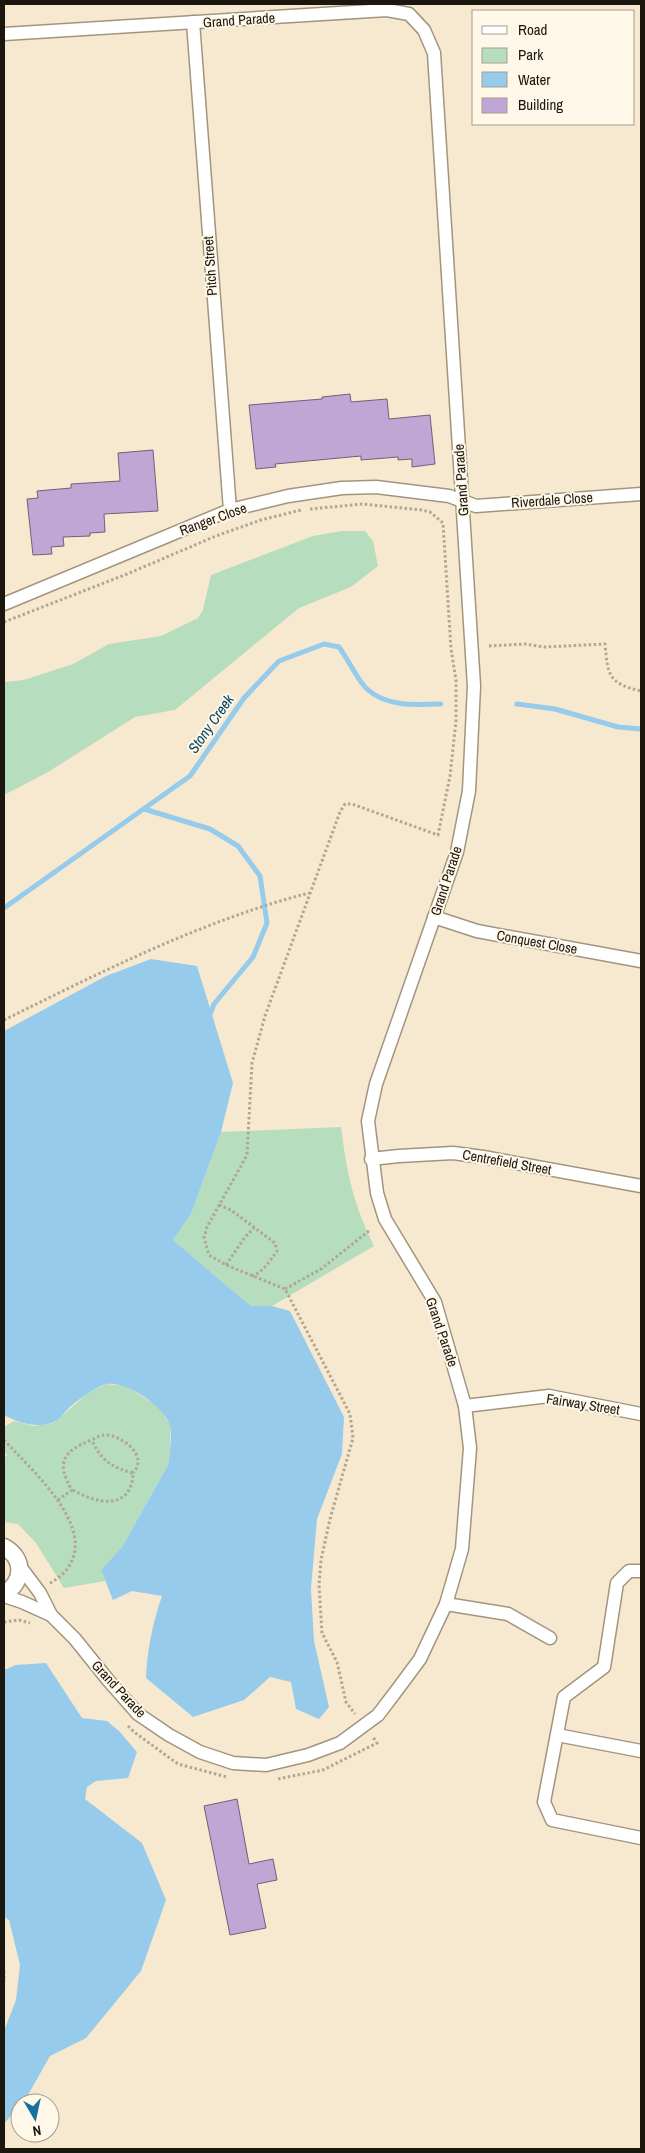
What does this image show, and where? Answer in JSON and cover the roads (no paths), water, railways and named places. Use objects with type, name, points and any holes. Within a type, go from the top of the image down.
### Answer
[{"type":"street","name":"Grand Parade","points":[[4,34],[387,10],[409,14],[424,30],[434,53],[474,686],[469,791],[457,852],[376,1084],[368,1121],[371,1160],[377,1193],[385,1219],[435,1302],[466,1406],[470,1448],[462,1549],[446,1604],[420,1659],[378,1714],[340,1743],[308,1756],[266,1765],[233,1763],[200,1752],[169,1735],[138,1714],[75,1639],[52,1615],[40,1593],[20,1565]]},
{"type":"street","name":"Pitch Street","points":[[192,22],[230,510]]},
{"type":"street","name":"Ranger Close","points":[[4,604],[230,510],[288,496],[342,488],[368,487],[449,496],[463,501]]},
{"type":"street","name":"Riverdale Close","points":[[463,501],[476,506],[641,494]]},
{"type":"street","name":"Conquest Close","points":[[434,917],[477,931],[641,961]]},
{"type":"street","name":"Centrefield Street","points":[[371,1160],[399,1156],[453,1153],[483,1156],[641,1186]]},
{"type":"street","name":"Fairway Street","points":[[466,1406],[549,1396],[641,1414]]},
{"type":"street","points":[[4,1547],[16,1557],[20,1565],[17,1583],[4,1595]]},
{"type":"street","points":[[641,1571],[629,1571],[617,1583],[604,1667],[564,1696],[544,1802],[552,1820],[641,1838]]},
{"type":"street","name":"Grand Parade","points":[[4,1595],[52,1615]]},
{"type":"street","points":[[446,1604],[508,1614],[550,1638]]},
{"type":"street","points":[[557,1735],[641,1751]]},
{"type":"water","points":[[151,959],[197,966],[233,1083],[221,1132],[191,1214],[173,1240],[251,1306],[272,1306],[290,1311],[344,1417],[342,1454],[317,1519],[311,1589],[314,1641],[329,1707],[319,1719],[296,1709],[291,1682],[270,1677],[244,1700],[193,1717],[146,1678],[151,1636],[162,1596],[132,1591],[113,1600],[101,1570],[122,1547],[168,1465],[171,1440],[170,1426],[161,1410],[131,1389],[111,1384],[103,1385],[86,1394],[54,1422],[33,1425],[4,1415],[4,1031],[106,976]]},
{"type":"water","points":[[46,1663],[82,1718],[107,1721],[119,1731],[137,1752],[128,1778],[96,1781],[87,1787],[85,1799],[142,1843],[166,1900],[141,1971],[86,2038],[50,2056],[29,2093],[10,2093],[10,2117],[4,2124],[4,2031],[16,2000],[20,1965],[9,1920],[4,1917],[4,1670],[16,1665]]},
{"type":"waterway","name":"Stony Creek","points":[[4,908],[190,776],[244,698],[279,661],[324,644],[339,647],[360,681],[375,695],[402,704],[441,704]]},
{"type":"waterway","name":"Stony Creek","points":[[517,704],[555,709],[618,727],[641,729]]},
{"type":"waterway","points":[[144,809],[210,829],[238,846],[260,876],[267,923],[253,957],[214,1004],[209,1017]]}]
